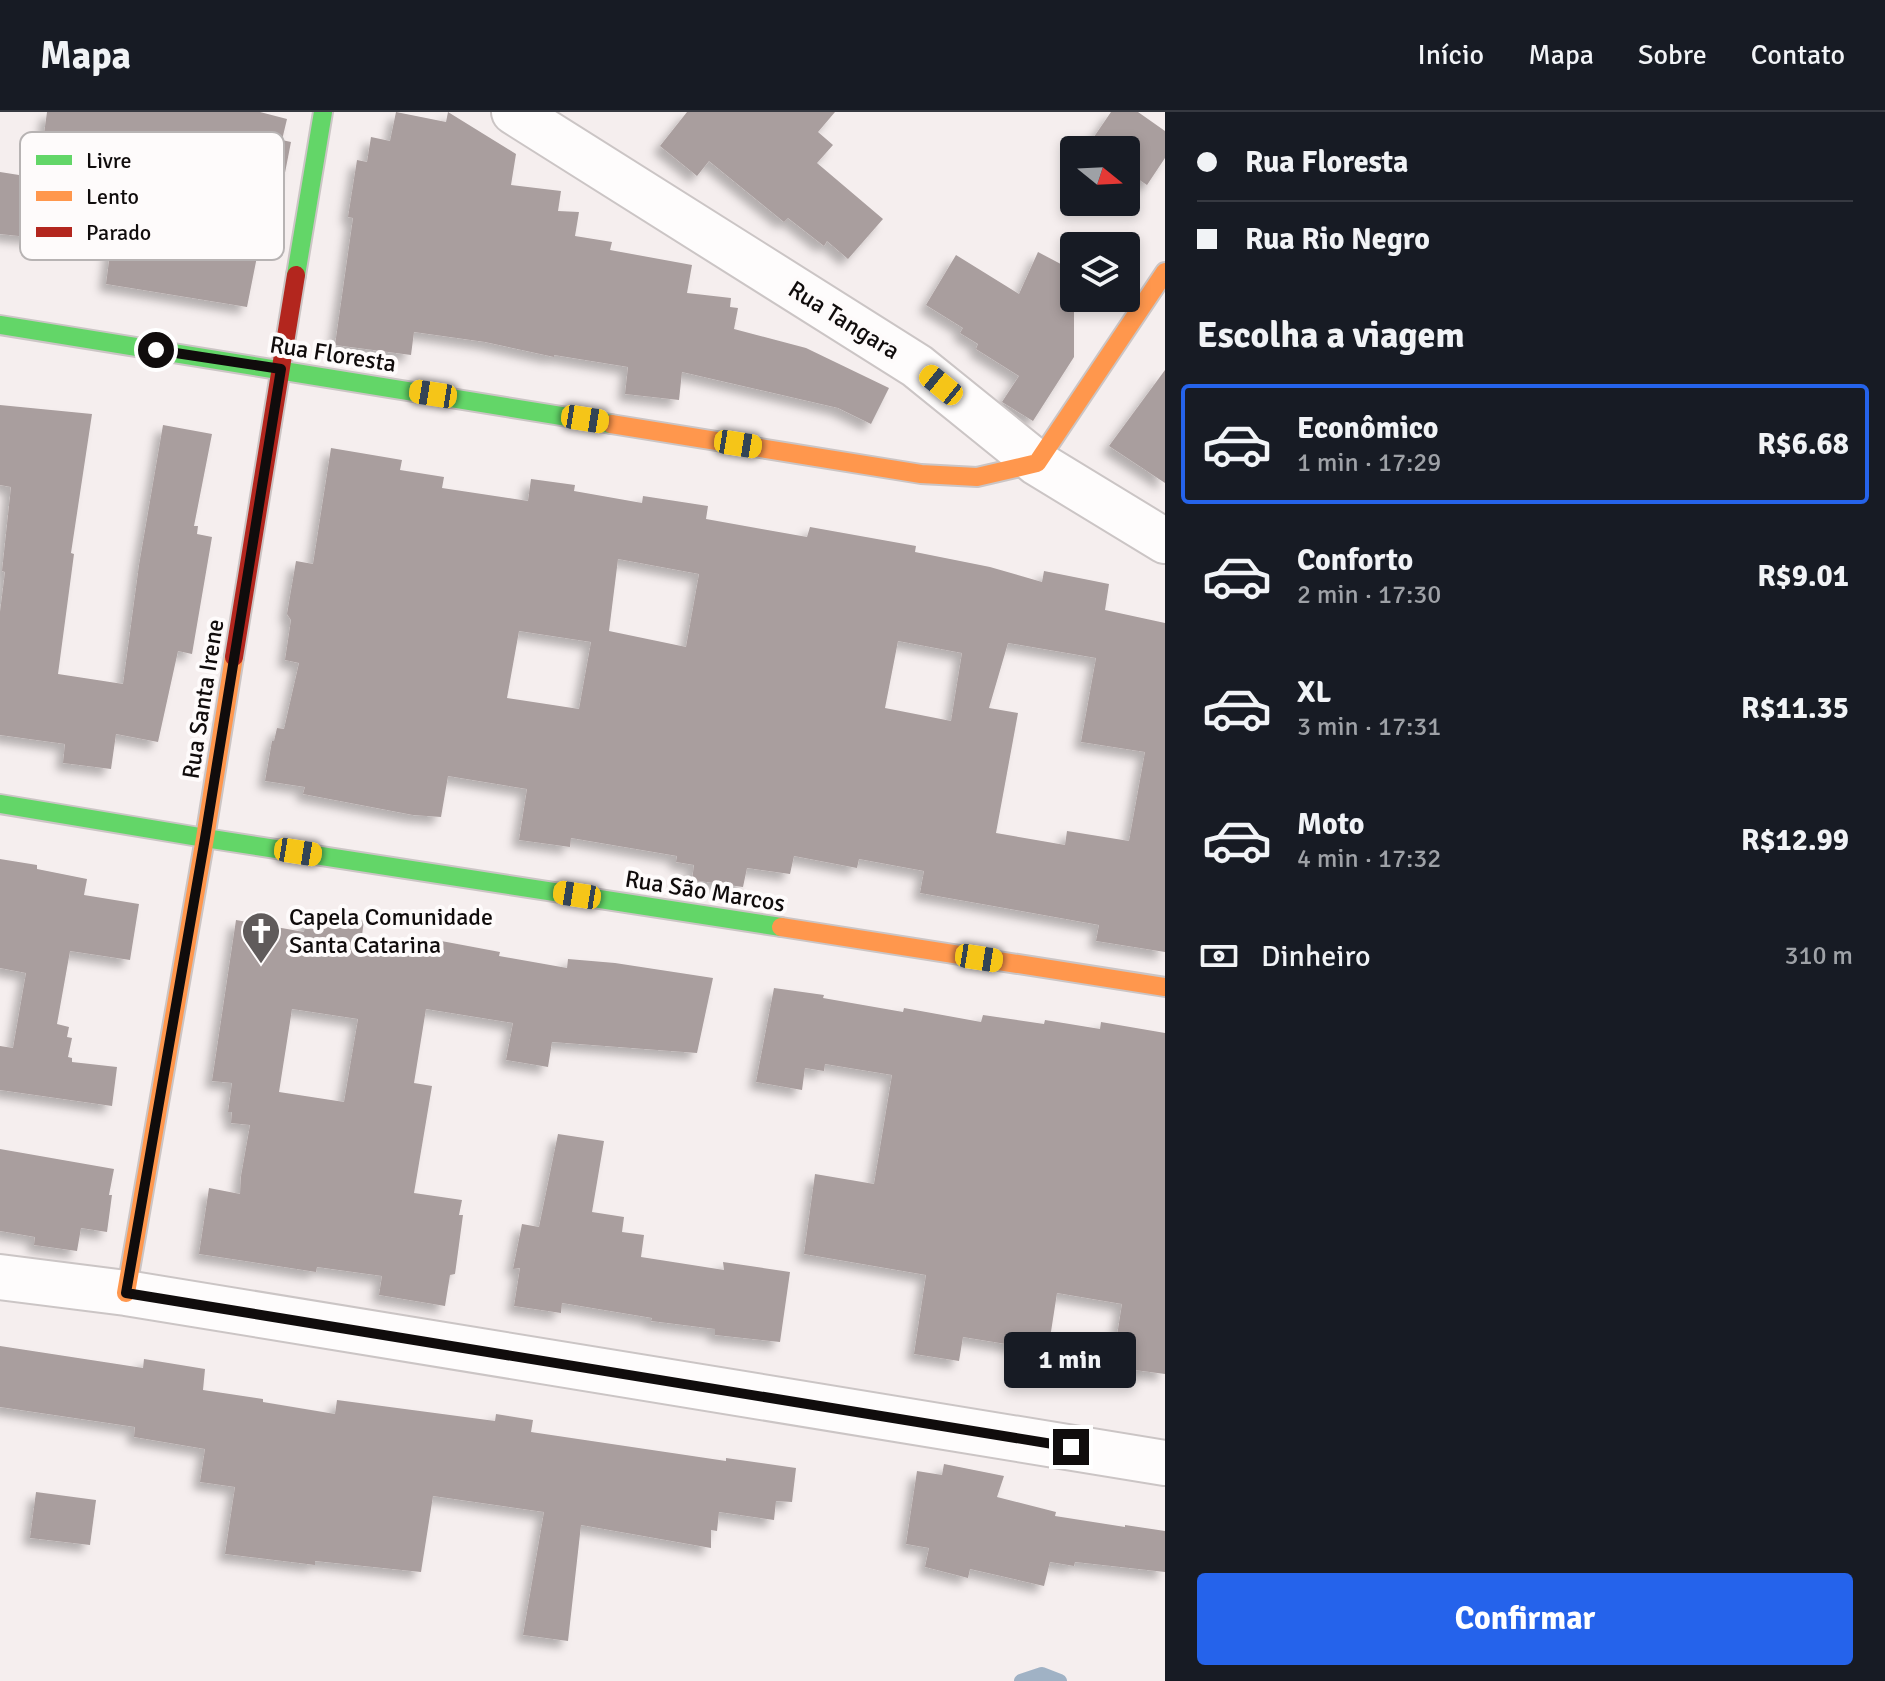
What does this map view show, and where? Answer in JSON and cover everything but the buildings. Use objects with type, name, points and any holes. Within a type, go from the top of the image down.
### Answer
[{"type":"street","name":"Rua Santa Irene","points":[[126,1293],[205,838],[323,112]]},
{"type":"street","name":"Rua Tangara","points":[[514,112],[917,366],[1037,463],[1165,541]]},
{"type":"street","points":[[1037,463],[1165,272]]},
{"type":"street","name":"Rua Floresta","points":[[0,325],[921,474],[977,477],[1037,463]]},
{"type":"street","name":"Rua São Marcos","points":[[0,804],[1165,987]]},
{"type":"street","points":[[0,1277],[126,1293],[1165,1463]]},
{"type":"waterway","points":[[1021,1681],[1042,1674],[1060,1681]]},
{"type":"traffic: fast","points":[[296,275],[323,112]]},
{"type":"traffic: fast","points":[[0,325],[611,424]]},
{"type":"traffic: fast","points":[[0,804],[781,927]]},
{"type":"traffic: slow","points":[[611,424],[921,474],[977,477],[1037,463],[1165,272]]},
{"type":"traffic: slow","points":[[126,1293],[234,657]]},
{"type":"traffic: slow","points":[[781,927],[1165,987]]},
{"type":"traffic: jam","points":[[234,657],[296,275]]},
{"type":"place","name":"Capela Comunidade Santa Catarina","points":[[261,965]]},
{"type":"route","points":[[156,350],[281,369],[205,838],[126,1293],[1071,1447]]}]
